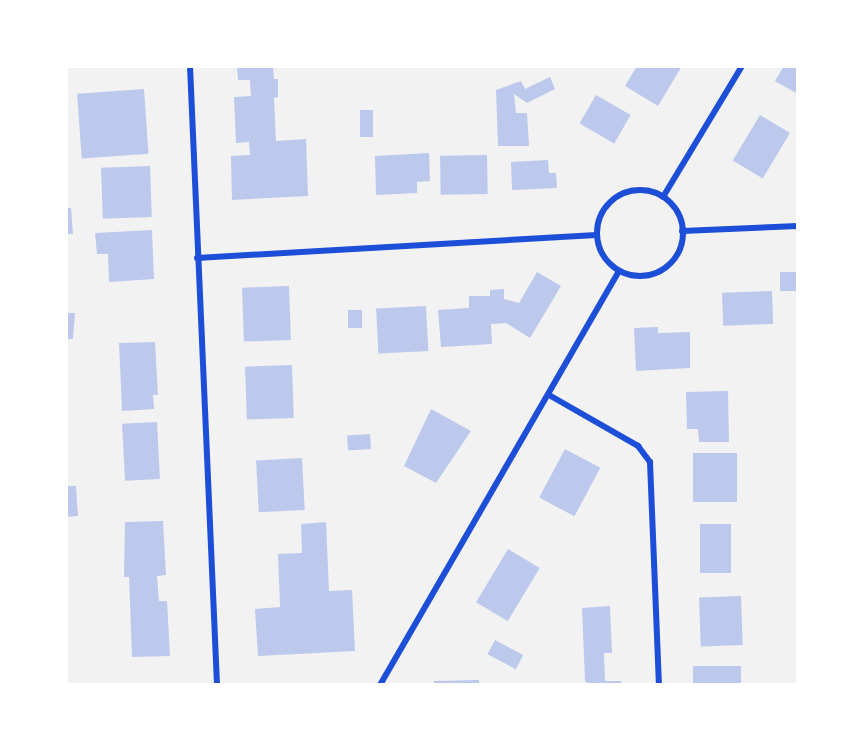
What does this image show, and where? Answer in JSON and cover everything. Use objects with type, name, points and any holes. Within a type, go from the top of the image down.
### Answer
[{"type":"street","points":[[190,66],[217,685]]},
{"type":"street","points":[[663,197],[742,66]]},
{"type":"street","points":[[638,190],[663,197],[675,208],[682,231],[680,248],[663,270],[636,276],[619,271],[600,252],[596,235],[603,211],[624,193],[638,190]]},
{"type":"street","points":[[682,231],[798,226]]},
{"type":"street","points":[[197,258],[596,235]]},
{"type":"street","points":[[380,685],[619,271]]},
{"type":"street","points":[[549,395],[638,446],[650,462],[659,685]]},
{"type":"building","points":[[237,66],[273,66],[274,79],[278,79],[278,97],[274,98],[276,141],[306,139],[308,196],[232,200],[231,156],[250,155],[249,142],[236,143],[234,97],[251,96],[250,80],[238,80]]},
{"type":"building","points":[[637,66],[682,66],[658,106],[625,86]]},
{"type":"building","points":[[784,66],[798,66],[798,94],[775,81]]},
{"type":"building","points":[[550,77],[555,89],[527,103],[514,94],[516,113],[527,113],[529,146],[498,146],[496,90],[521,81],[525,89]]},
{"type":"building","points":[[144,89],[149,154],[82,159],[77,94]]},
{"type":"building","points":[[596,95],[631,115],[614,144],[580,124]]},
{"type":"building","points":[[360,110],[373,110],[373,137],[360,137]]},
{"type":"building","points":[[760,115],[790,133],[763,178],[733,160]]},
{"type":"building","points":[[429,153],[430,181],[417,182],[417,193],[376,195],[375,156]]},
{"type":"building","points":[[487,155],[488,194],[441,195],[440,156]]},
{"type":"building","points":[[548,160],[549,173],[556,173],[557,188],[512,190],[511,162]]},
{"type":"building","points":[[150,166],[152,217],[103,219],[101,168]]},
{"type":"building","points":[[66,208],[71,208],[73,234],[66,234]]},
{"type":"building","points":[[152,230],[154,279],[109,282],[108,254],[97,254],[95,233]]},
{"type":"building","points":[[537,272],[561,286],[530,338],[506,323],[491,324],[492,344],[441,347],[438,310],[469,308],[469,296],[490,296],[490,290],[504,289],[504,299],[519,303]]},
{"type":"building","points":[[780,272],[798,272],[798,291],[780,291]]},
{"type":"building","points":[[289,286],[291,340],[244,342],[242,288]]},
{"type":"building","points":[[772,291],[773,324],[723,326],[722,293]]},
{"type":"building","points":[[426,306],[428,351],[378,354],[376,309]]},
{"type":"building","points":[[348,310],[362,310],[362,328],[348,328]]},
{"type":"building","points":[[66,313],[75,313],[73,339],[66,339]]},
{"type":"building","points":[[658,327],[658,333],[690,332],[690,368],[636,371],[634,328]]},
{"type":"building","points":[[155,342],[158,395],[153,395],[154,409],[122,411],[119,343]]},
{"type":"building","points":[[292,365],[294,418],[247,420],[245,367]]},
{"type":"building","points":[[728,391],[729,442],[699,442],[698,429],[687,429],[686,392]]},
{"type":"building","points":[[431,409],[471,431],[436,483],[404,466]]},
{"type":"building","points":[[157,422],[160,479],[125,481],[122,424]]},
{"type":"building","points":[[370,434],[371,449],[348,451],[347,436]]},
{"type":"building","points":[[565,449],[600,468],[574,516],[539,498]]},
{"type":"building","points":[[693,453],[737,453],[737,502],[693,502]]},
{"type":"building","points":[[302,458],[305,510],[259,512],[256,460]]},
{"type":"building","points":[[66,486],[76,486],[78,516],[66,517]]},
{"type":"building","points":[[163,521],[166,575],[157,576],[159,601],[167,601],[170,656],[132,657],[129,577],[124,577],[125,522]]},
{"type":"building","points":[[326,522],[329,591],[352,590],[355,651],[258,656],[255,609],[280,607],[278,554],[302,553],[301,524]]},
{"type":"building","points":[[700,524],[731,524],[731,573],[700,573]]},
{"type":"building","points":[[508,549],[540,568],[508,621],[476,602]]},
{"type":"building","points":[[741,596],[743,645],[701,646],[699,597]]},
{"type":"building","points":[[610,606],[612,653],[604,653],[605,681],[621,681],[622,685],[590,685],[585,681],[582,608]]},
{"type":"building","points":[[495,640],[523,655],[516,669],[487,654]]},
{"type":"building","points":[[693,666],[741,666],[741,685],[693,685]]},
{"type":"building","points":[[479,680],[479,685],[434,685],[434,681]]}]
